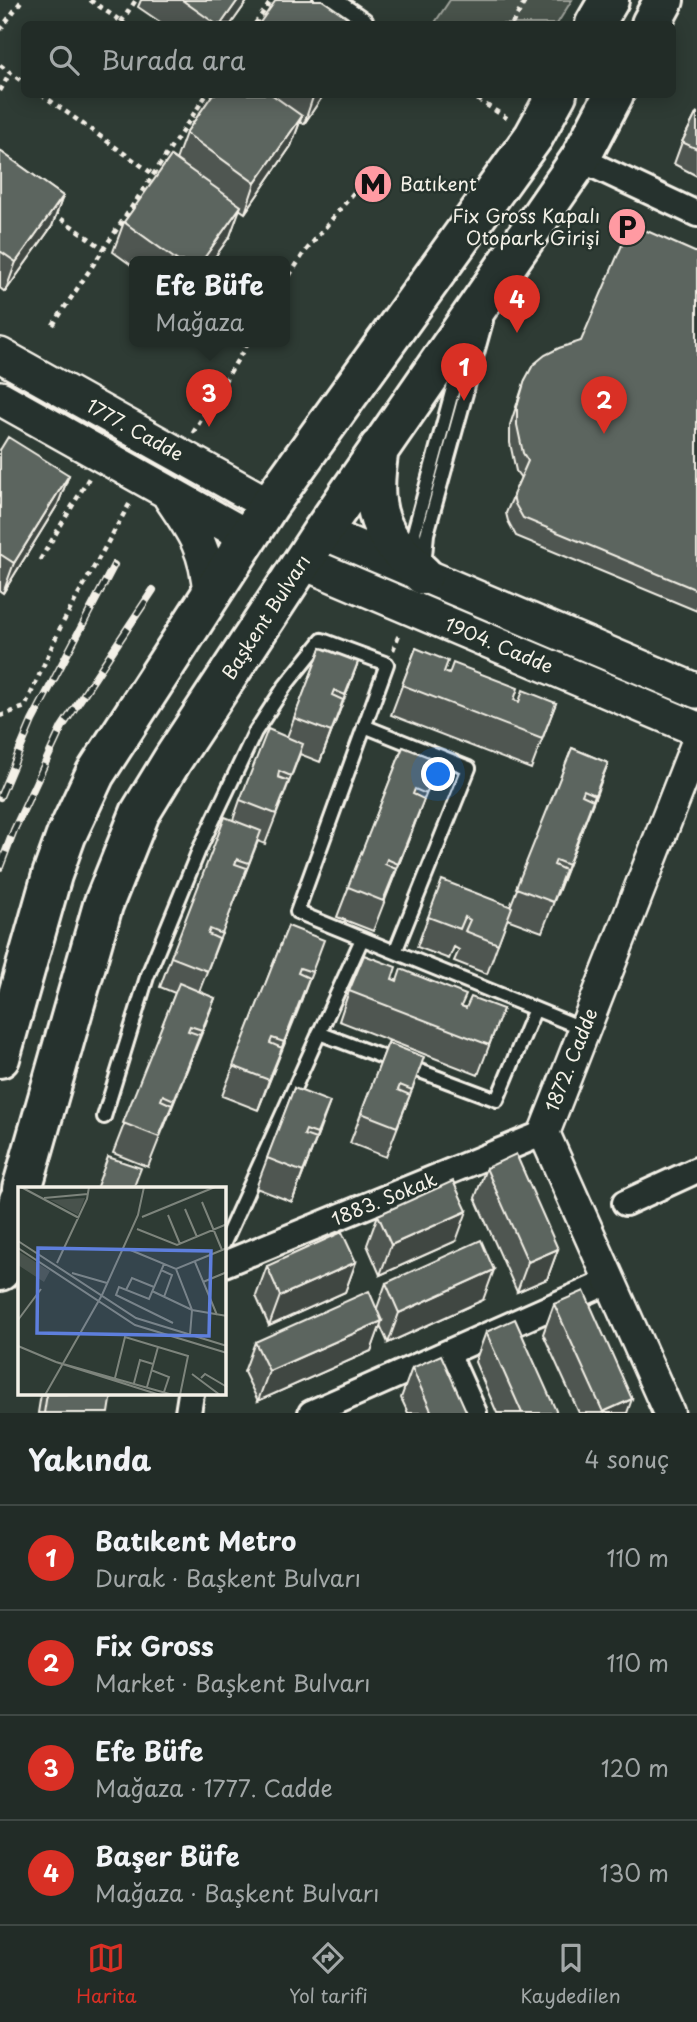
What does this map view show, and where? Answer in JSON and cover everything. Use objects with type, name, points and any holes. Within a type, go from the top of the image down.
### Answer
[{"type":"main road","points":[[597,21],[609,0]]},
{"type":"main road","points":[[653,21],[664,0]]},
{"type":"main road","points":[[0,1058],[52,875],[81,802],[112,745],[247,537],[534,136],[555,98]]},
{"type":"main road","name":"Başkent Bulvarı","points":[[23,1187],[103,905],[128,838],[161,778],[312,547],[580,159],[612,98]]},
{"type":"main road","name":"1777. Cadde","points":[[0,355],[269,505]]},
{"type":"main road","name":"1777. Cadde","points":[[0,398],[247,537]]},
{"type":"main road","points":[[379,448],[375,496],[380,522],[399,553],[424,575]]},
{"type":"main road","points":[[156,486],[192,528],[205,557],[210,594]]},
{"type":"main road","points":[[269,505],[312,547]]},
{"type":"main road","points":[[247,537],[312,547]]},
{"type":"main road","name":"1904. Cadde","points":[[312,547],[424,575],[697,691]]},
{"type":"main road","name":"1904. Cadde","points":[[312,547],[697,729]]},
{"type":"main road","points":[[8,1258],[18,1205]]},
{"type":"street","points":[[326,0],[357,21]]},
{"type":"street","points":[[580,159],[697,214]]},
{"type":"street","name":"1872. Cadde","points":[[669,1413],[544,1133],[697,742]]},
{"type":"street","name":"1883. Sokak","points":[[226,1263],[544,1133]]},
{"type":"street","points":[[625,1203],[697,1170]]},
{"type":"street","points":[[311,1413],[610,1281]]},
{"type":"street","points":[[447,1353],[474,1413]]},
{"type":"street","points":[[188,1413],[191,1395]]},
{"type":"lane","points":[[424,575],[427,534],[497,278]]},
{"type":"lane","points":[[424,575],[414,532],[475,311]]},
{"type":"lane","points":[[104,1117],[146,977],[199,850],[256,732],[285,686],[322,640],[387,664],[297,912],[584,1029]]},
{"type":"lane","points":[[364,726],[469,768],[395,952]]},
{"type":"lane","points":[[226,1239],[362,939]]},
{"type":"lane","points":[[319,1033],[497,1100],[535,1009]]},
{"type":"path","points":[[0,30],[22,0]]},
{"type":"path","points":[[90,0],[120,21]]},
{"type":"path","points":[[124,21],[136,0]]},
{"type":"path","points":[[257,21],[272,0]]},
{"type":"path","points":[[514,21],[526,0]]},
{"type":"path","points":[[0,65],[21,81]]},
{"type":"path","points":[[0,91],[10,73]]},
{"type":"path","points":[[47,98],[153,174]]},
{"type":"path","points":[[53,325],[204,98]]},
{"type":"path","points":[[476,98],[534,136]]},
{"type":"path","points":[[290,274],[303,253],[356,190],[359,193]]},
{"type":"path","points":[[52,213],[104,249]]},
{"type":"path","points":[[189,439],[245,347]]},
{"type":"path","points":[[40,560],[102,456]]},
{"type":"path","points":[[0,716],[25,707],[61,626],[156,486]]},
{"type":"shaded area","points":[[450,0],[572,0],[559,21],[436,21]]},
{"type":"building","points":[[182,0],[238,0],[223,21],[212,21]]},
{"type":"building","points":[[276,0],[322,0],[353,21],[261,21]]},
{"type":"building","points":[[210,98],[277,98],[302,116],[255,183],[186,133]]},
{"type":"building","points":[[697,112],[697,149],[682,142]]},
{"type":"building","points":[[0,151],[63,196],[16,262],[0,251]]},
{"type":"building","points":[[171,156],[241,206],[206,256],[171,256],[124,222]]},
{"type":"building","points":[[631,224],[697,253],[697,590],[523,518],[513,495],[528,461],[523,453],[517,425],[517,407],[525,380],[533,365],[545,355],[581,341]]},
{"type":"building","points":[[8,437],[69,475],[14,563],[0,554],[0,450]]},
{"type":"building","points":[[321,648],[358,662],[345,695],[334,690],[332,695],[343,700],[331,732],[294,718]]},
{"type":"building","points":[[416,648],[448,661],[444,672],[449,674],[453,663],[518,688],[514,700],[519,702],[523,690],[556,703],[542,739],[402,685]]},
{"type":"building","points":[[268,729],[303,744],[291,776],[279,771],[278,777],[289,781],[276,814],[240,800]]},
{"type":"building","points":[[403,747],[439,761],[426,794],[415,789],[413,794],[424,799],[398,864],[387,859],[385,864],[396,869],[383,901],[348,887]]},
{"type":"building","points":[[572,748],[608,763],[595,795],[584,790],[582,795],[593,800],[568,865],[556,860],[554,865],[565,870],[553,902],[516,888]]},
{"type":"building","points":[[225,817],[261,831],[249,863],[237,859],[235,864],[247,868],[222,934],[210,929],[208,934],[219,939],[207,971],[171,957]]},
{"type":"building","points":[[442,880],[512,907],[498,944],[465,931],[470,920],[465,917],[460,929],[428,917]]},
{"type":"building","points":[[288,926],[324,940],[312,972],[300,968],[298,973],[309,978],[284,1042],[272,1038],[270,1043],[282,1048],[269,1080],[233,1066]]},
{"type":"building","points":[[364,955],[396,967],[392,979],[397,981],[401,969],[466,995],[461,1006],[466,1008],[471,997],[503,1009],[489,1045],[349,991]]},
{"type":"building","points":[[179,983],[215,998],[202,1030],[190,1026],[188,1031],[200,1035],[174,1100],[163,1095],[161,1100],[172,1105],[159,1137],[123,1123]]},
{"type":"building","points":[[388,1043],[424,1057],[412,1090],[400,1085],[398,1090],[410,1095],[397,1127],[361,1113]]},
{"type":"building","points":[[294,1088],[330,1102],[317,1134],[306,1130],[304,1135],[316,1139],[303,1172],[267,1158]]},
{"type":"building","points":[[516,1154],[558,1249],[528,1262],[486,1168]]},
{"type":"building","points":[[108,1157],[141,1168],[134,1187],[97,1187]]},
{"type":"building","points":[[453,1181],[467,1211],[391,1245],[378,1215]]},
{"type":"building","points":[[342,1232],[356,1262],[280,1296],[267,1266]]},
{"type":"building","points":[[481,1240],[494,1270],[399,1313],[386,1283]]},
{"type":"building","points":[[369,1291],[382,1321],[269,1371],[255,1342]]},
{"type":"building","points":[[584,1291],[632,1399],[603,1412],[554,1304]]},
{"type":"building","points":[[515,1319],[557,1413],[522,1413],[486,1332]]},
{"type":"building","points":[[441,1355],[467,1413],[432,1413],[412,1368]]},
{"type":"building","points":[[47,1395],[112,1395],[109,1413],[44,1413]]},
{"type":"railway","points":[[0,797],[32,721],[114,565]]},
{"type":"railway","points":[[0,867],[14,830],[62,727],[153,590]]},
{"type":"place","name":"Batıkent","points":[[373,184]]},
{"type":"place","name":"Fix Gross Kapalı Otopark Girişi","points":[[627,227]]},
{"type":"place","name":"Başer Büfe","points":[[517,333]]},
{"type":"place","name":"Batıkent Metro","points":[[464,401]]},
{"type":"place","name":"Efe Büfe","points":[[209,427]]},
{"type":"place","name":"Fix Gross","points":[[604,434]]}]
